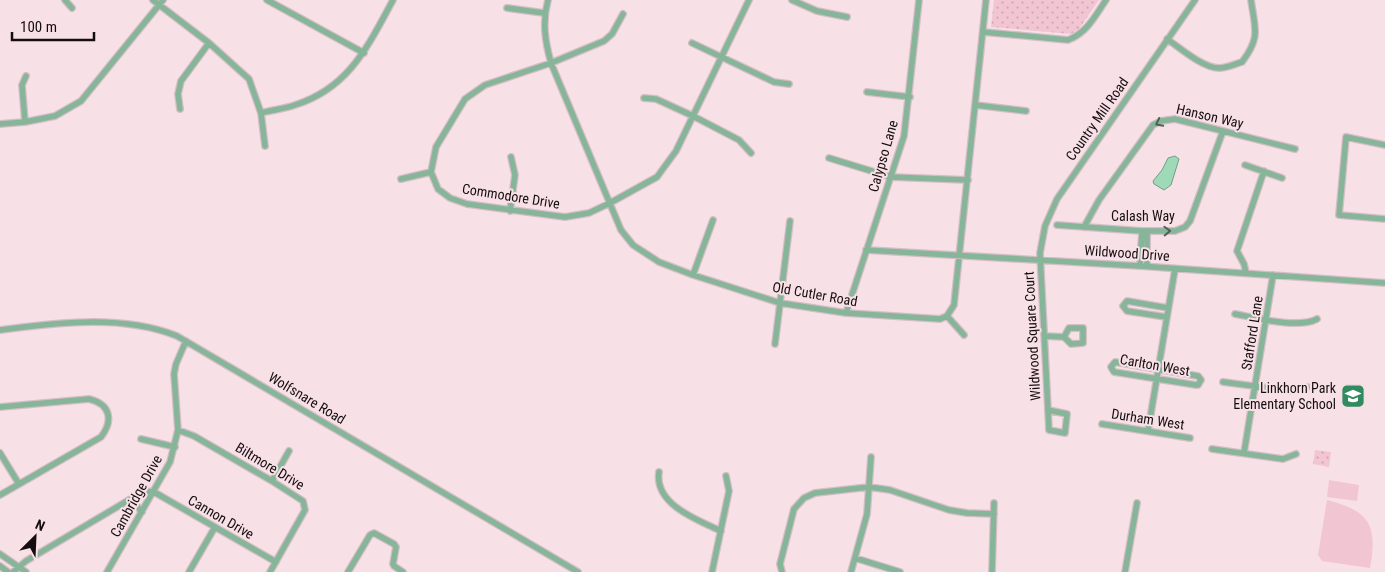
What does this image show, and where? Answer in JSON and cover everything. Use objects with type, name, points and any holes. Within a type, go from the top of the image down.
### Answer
[{"type":"street","points":[[66,0],[72,8]]},
{"type":"street","points":[[154,0],[162,2],[249,79],[261,113],[265,146]]},
{"type":"street","points":[[267,0],[364,52]]},
{"type":"street","points":[[261,113],[296,105],[325,92],[347,74],[364,52],[392,0]]},
{"type":"street","name":"Old Cutler Road","points":[[548,0],[544,14],[544,38],[551,63],[621,230],[633,245],[659,262],[780,303],[846,313],[940,319],[947,316]]},
{"type":"street","name":"Commodore Drive","points":[[431,172],[438,188],[450,198],[467,204],[565,217],[589,213],[610,203],[658,176],[676,151],[749,0]]},
{"type":"street","points":[[792,0],[818,11],[847,17]]},
{"type":"street","name":"Calypso Lane","points":[[846,313],[904,136],[910,97],[919,0]]},
{"type":"street","points":[[964,335],[947,316],[954,305],[986,0]]},
{"type":"street","points":[[983,32],[1061,41],[1068,40],[1086,30],[1106,0]]},
{"type":"street","name":"Country Mill Road","points":[[1041,261],[1041,245],[1045,226],[1057,199],[1195,0]]},
{"type":"street","points":[[1167,39],[1212,67],[1225,68],[1242,62],[1255,41],[1255,23],[1251,0]]},
{"type":"street","points":[[0,124],[25,122],[55,116],[81,101],[162,2]]},
{"type":"street","points":[[506,8],[544,14]]},
{"type":"street","points":[[401,179],[431,172],[436,147],[466,99],[485,85],[551,63],[604,41],[612,34],[623,14]]},
{"type":"street","points":[[692,43],[774,82],[789,84]]},
{"type":"street","points":[[180,109],[178,94],[181,81],[209,44]]},
{"type":"street","points":[[25,122],[22,85],[26,76]]},
{"type":"street","points":[[867,92],[910,97]]},
{"type":"street","points":[[644,98],[656,98],[693,116],[739,140],[750,153]]},
{"type":"street","points":[[975,106],[1026,111]]},
{"type":"street","name":"Hanson Way","points":[[1084,227],[1099,200],[1153,124],[1161,121],[1175,119],[1295,149]]},
{"type":"street","name":"Calash Way","points":[[1057,225],[1145,231],[1174,231],[1185,228],[1190,220],[1223,131]]},
{"type":"street","points":[[1385,145],[1346,137],[1339,215],[1385,219]]},
{"type":"street","points":[[510,211],[515,175],[511,157]]},
{"type":"street","points":[[829,158],[891,177],[968,180]]},
{"type":"street","points":[[1245,165],[1282,178]]},
{"type":"street","points":[[1246,273],[1244,264],[1237,251],[1264,171]]},
{"type":"street","points":[[693,275],[714,220]]},
{"type":"street","points":[[774,344],[790,221]]},
{"type":"street","points":[[1140,266],[1145,231]]},
{"type":"street","points":[[1145,231],[1147,266]]},
{"type":"street","name":"Wildwood Drive","points":[[866,250],[1147,266],[1385,283]]},
{"type":"street","name":"Wildwood Square Court","points":[[1041,261],[1045,336],[1048,410],[1049,430],[1065,433],[1067,414],[1048,410]]},
{"type":"street","points":[[1148,431],[1175,269]]},
{"type":"street","name":"Stafford Lane","points":[[1244,453],[1273,275]]},
{"type":"street","points":[[1166,317],[1127,311],[1123,306],[1128,301],[1168,308]]},
{"type":"street","points":[[1235,314],[1298,324],[1309,323],[1317,319]]},
{"type":"street","name":"Wolfsnare Road","points":[[0,330],[82,323],[110,323],[158,330],[177,336],[578,572]]},
{"type":"street","points":[[1045,336],[1064,337]]},
{"type":"street","name":"Cambridge Drive","points":[[107,572],[170,462],[178,430],[174,374],[176,364],[186,341]]},
{"type":"street","name":"Carlton West","points":[[1115,362],[1158,369],[1198,376],[1201,380],[1196,385],[1114,372],[1111,367],[1115,362]]},
{"type":"street","points":[[1223,382],[1290,391],[1308,387]]},
{"type":"street","points":[[0,407],[89,399],[103,405],[108,414],[108,425],[101,437],[0,496]]},
{"type":"street","name":"Durham West","points":[[1102,424],[1190,438]]},
{"type":"street","name":"Biltmore Drive","points":[[178,430],[194,436],[272,480],[303,501],[305,510],[270,572]]},
{"type":"street","points":[[141,439],[175,447]]},
{"type":"street","points":[[1212,448],[1283,459],[1296,454]]},
{"type":"street","points":[[272,480],[289,451]]},
{"type":"street","points":[[0,453],[19,484]]},
{"type":"street","points":[[851,572],[867,514],[870,457]]},
{"type":"street","points":[[659,472],[660,487],[668,499],[689,514],[721,531]]},
{"type":"street","points":[[712,572],[730,491],[726,476]]},
{"type":"street","points":[[781,572],[780,564],[794,510],[809,495],[816,493],[869,487],[890,490],[949,510],[967,514],[994,514]]},
{"type":"street","points":[[15,570],[55,543],[144,491],[154,492]]},
{"type":"street","name":"Cannon Drive","points":[[154,492],[276,562]]},
{"type":"street","points":[[131,499],[142,512]]},
{"type":"street","points":[[992,572],[994,503]]},
{"type":"street","points":[[1125,572],[1136,504]]},
{"type":"street","points":[[189,572],[215,527]]},
{"type":"street","points":[[348,572],[370,535],[374,533],[394,544],[397,551],[393,564],[403,572]]},
{"type":"street","points":[[0,554],[15,570],[26,572]]},
{"type":"street","points":[[855,558],[900,572]]},
{"type":"street","points":[[0,566],[8,572]]},
{"type":"shaded area","points":[[994,0],[1099,0],[1079,29],[1071,34],[991,27]]},
{"type":"shaded area","points":[[1175,156],[1179,159],[1171,185],[1164,190],[1154,184],[1153,181],[1162,170],[1168,158]]},
{"type":"shaded area","points":[[1315,450],[1331,452],[1329,467],[1313,464]]},
{"type":"shaded area","points":[[1329,480],[1359,485],[1357,501],[1327,497]]},
{"type":"shaded area","points":[[1327,500],[1353,509],[1367,522],[1373,540],[1370,568],[1322,561],[1318,555]]},
{"type":"place","name":"Linkhorn Park Elementary School","points":[[1353,396]]}]
